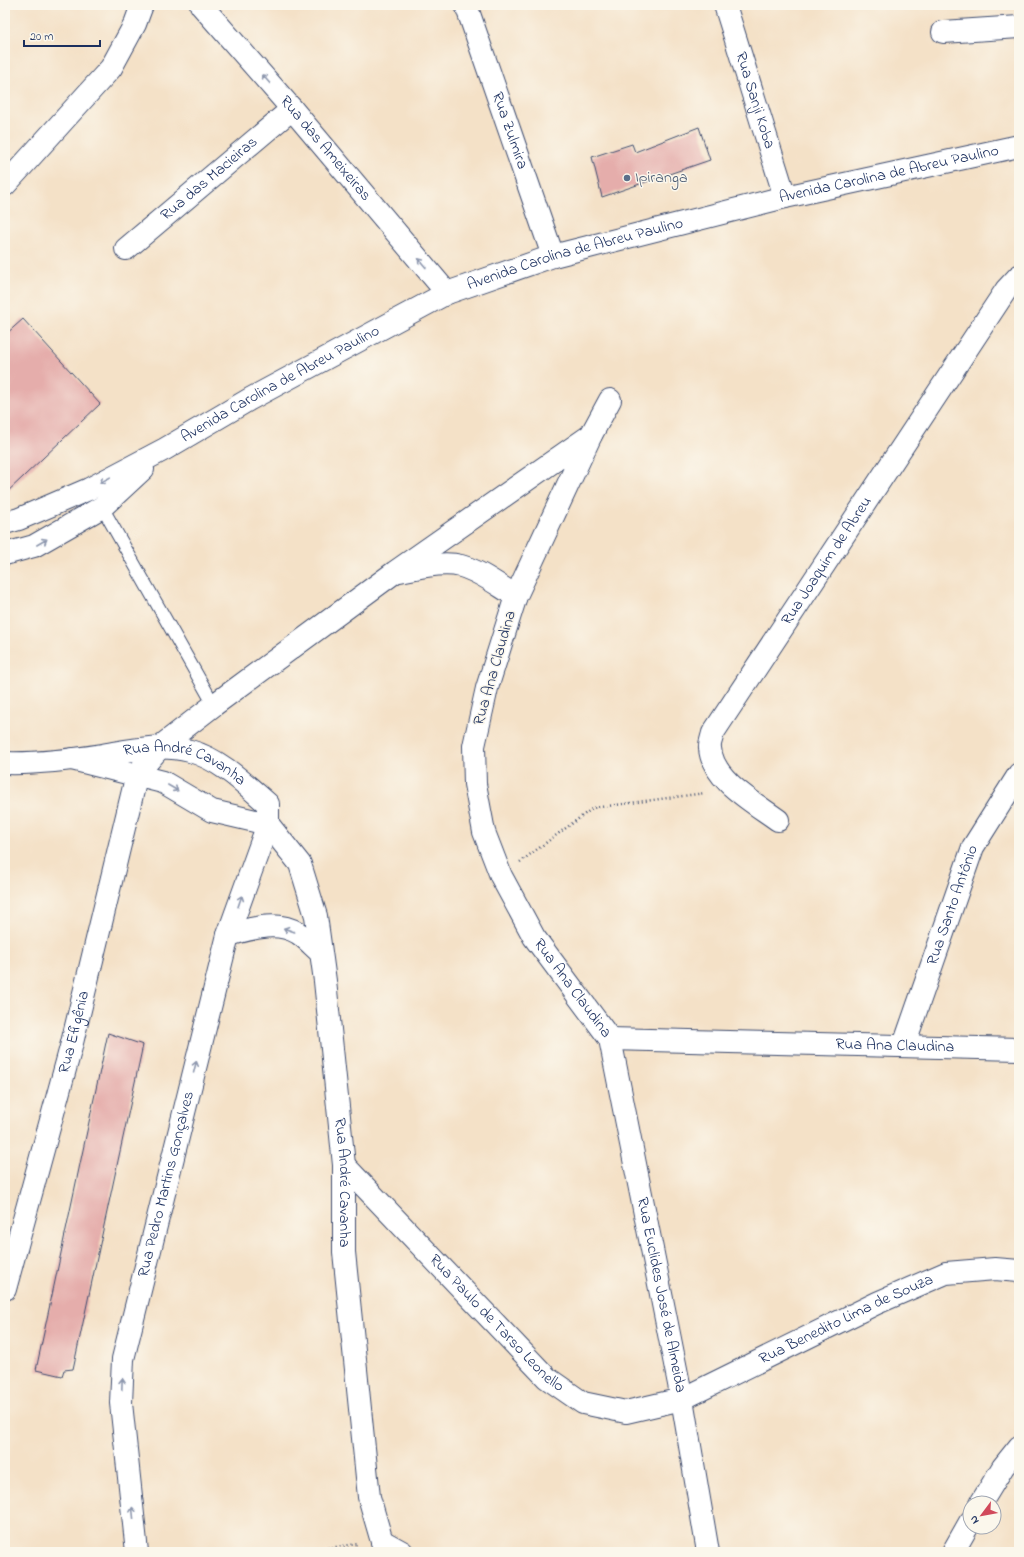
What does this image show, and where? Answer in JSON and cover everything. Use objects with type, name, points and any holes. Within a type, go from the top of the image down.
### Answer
[{"type":"street","points":[[5,185],[111,68],[135,24],[142,5]]},
{"type":"street","name":"Rua das Ameixeiras","points":[[201,5],[292,109],[447,293]]},
{"type":"street","name":"Rua Zulmira","points":[[466,5],[554,256]]},
{"type":"street","name":"Rua Sanji Koba","points":[[725,5],[785,197]]},
{"type":"street","points":[[944,32],[1019,27]]},
{"type":"street","name":"Rua das Macieiras","points":[[126,249],[292,109]]},
{"type":"street","name":"Avenida Carolina de Abreu Paulino","points":[[5,523],[19,519],[89,489],[165,450],[250,398],[447,293],[554,256],[785,197],[1019,146]]},
{"type":"street","name":"Rua Joaquim de Abreu","points":[[778,820],[735,789],[722,776],[713,762],[709,747],[713,733],[1012,283]]},
{"type":"street","name":"Rua Ana Claudina","points":[[610,400],[591,435],[516,596],[487,688],[474,746],[475,784],[484,832],[501,876],[534,937],[610,1039],[1019,1049]]},
{"type":"street","name":"Rua Ana Claudina","points":[[137,774],[161,746],[214,705],[395,572],[591,435]]},
{"type":"street","name":"Avenida Carolina de Abreu Paulino","points":[[5,554],[34,546],[102,507],[165,450]]},
{"type":"street","name":"Rua Ana Claudina","points":[[395,572],[438,565],[462,566],[516,596]]},
{"type":"street","name":"Rua André Cavanha","points":[[5,763],[72,760],[161,746],[191,751],[210,759],[235,776],[268,804],[268,824]]},
{"type":"street","name":"Rua André Cavanha","points":[[72,760],[137,774],[163,782],[212,811],[268,824],[300,864],[316,916],[344,1165],[344,1252],[369,1497],[384,1546]]},
{"type":"street","name":"Rua Efigênia","points":[[5,1289],[71,1048],[137,774]]},
{"type":"street","name":"Rua Santo Antônio","points":[[904,1045],[973,847],[1019,774]]},
{"type":"street","name":"Rua Pedro Martins Gonçalves","points":[[137,1552],[121,1403],[123,1359],[228,935],[268,824]]},
{"type":"street","points":[[228,935],[252,929],[276,926],[298,933],[320,952]]},
{"type":"street","name":"Rua Euclides José de Almeida","points":[[610,1039],[682,1399],[708,1552]]},
{"type":"street","name":"Rua Paulo de Tarso Leonello","points":[[344,1165],[547,1378],[583,1403],[626,1412],[682,1399]]},
{"type":"street","name":"Rua Benedito Lima de Souza","points":[[682,1399],[877,1303],[946,1273],[995,1269],[1019,1271]]},
{"type":"street","points":[[986,1495],[1003,1467],[1019,1447]]},
{"type":"street","points":[[953,1552],[963,1535]]},
{"type":"street","points":[[384,1546],[402,1552]]},
{"type":"lane","points":[[102,507],[214,705]]},
{"type":"path","points":[[501,876],[594,808],[735,789]]},
{"type":"path","points":[[296,1552],[384,1546]]},
{"type":"building","name":"Ipiranga","points":[[699,127],[710,160],[602,197],[592,157],[632,144],[635,152]]},
{"type":"building","points":[[23,319],[100,404],[5,494],[5,335]]},
{"type":"building","points":[[108,1033],[143,1045],[73,1369],[64,1370],[62,1376],[36,1370]]},
{"type":"place","name":"Ipiranga","points":[[627,178]]}]
